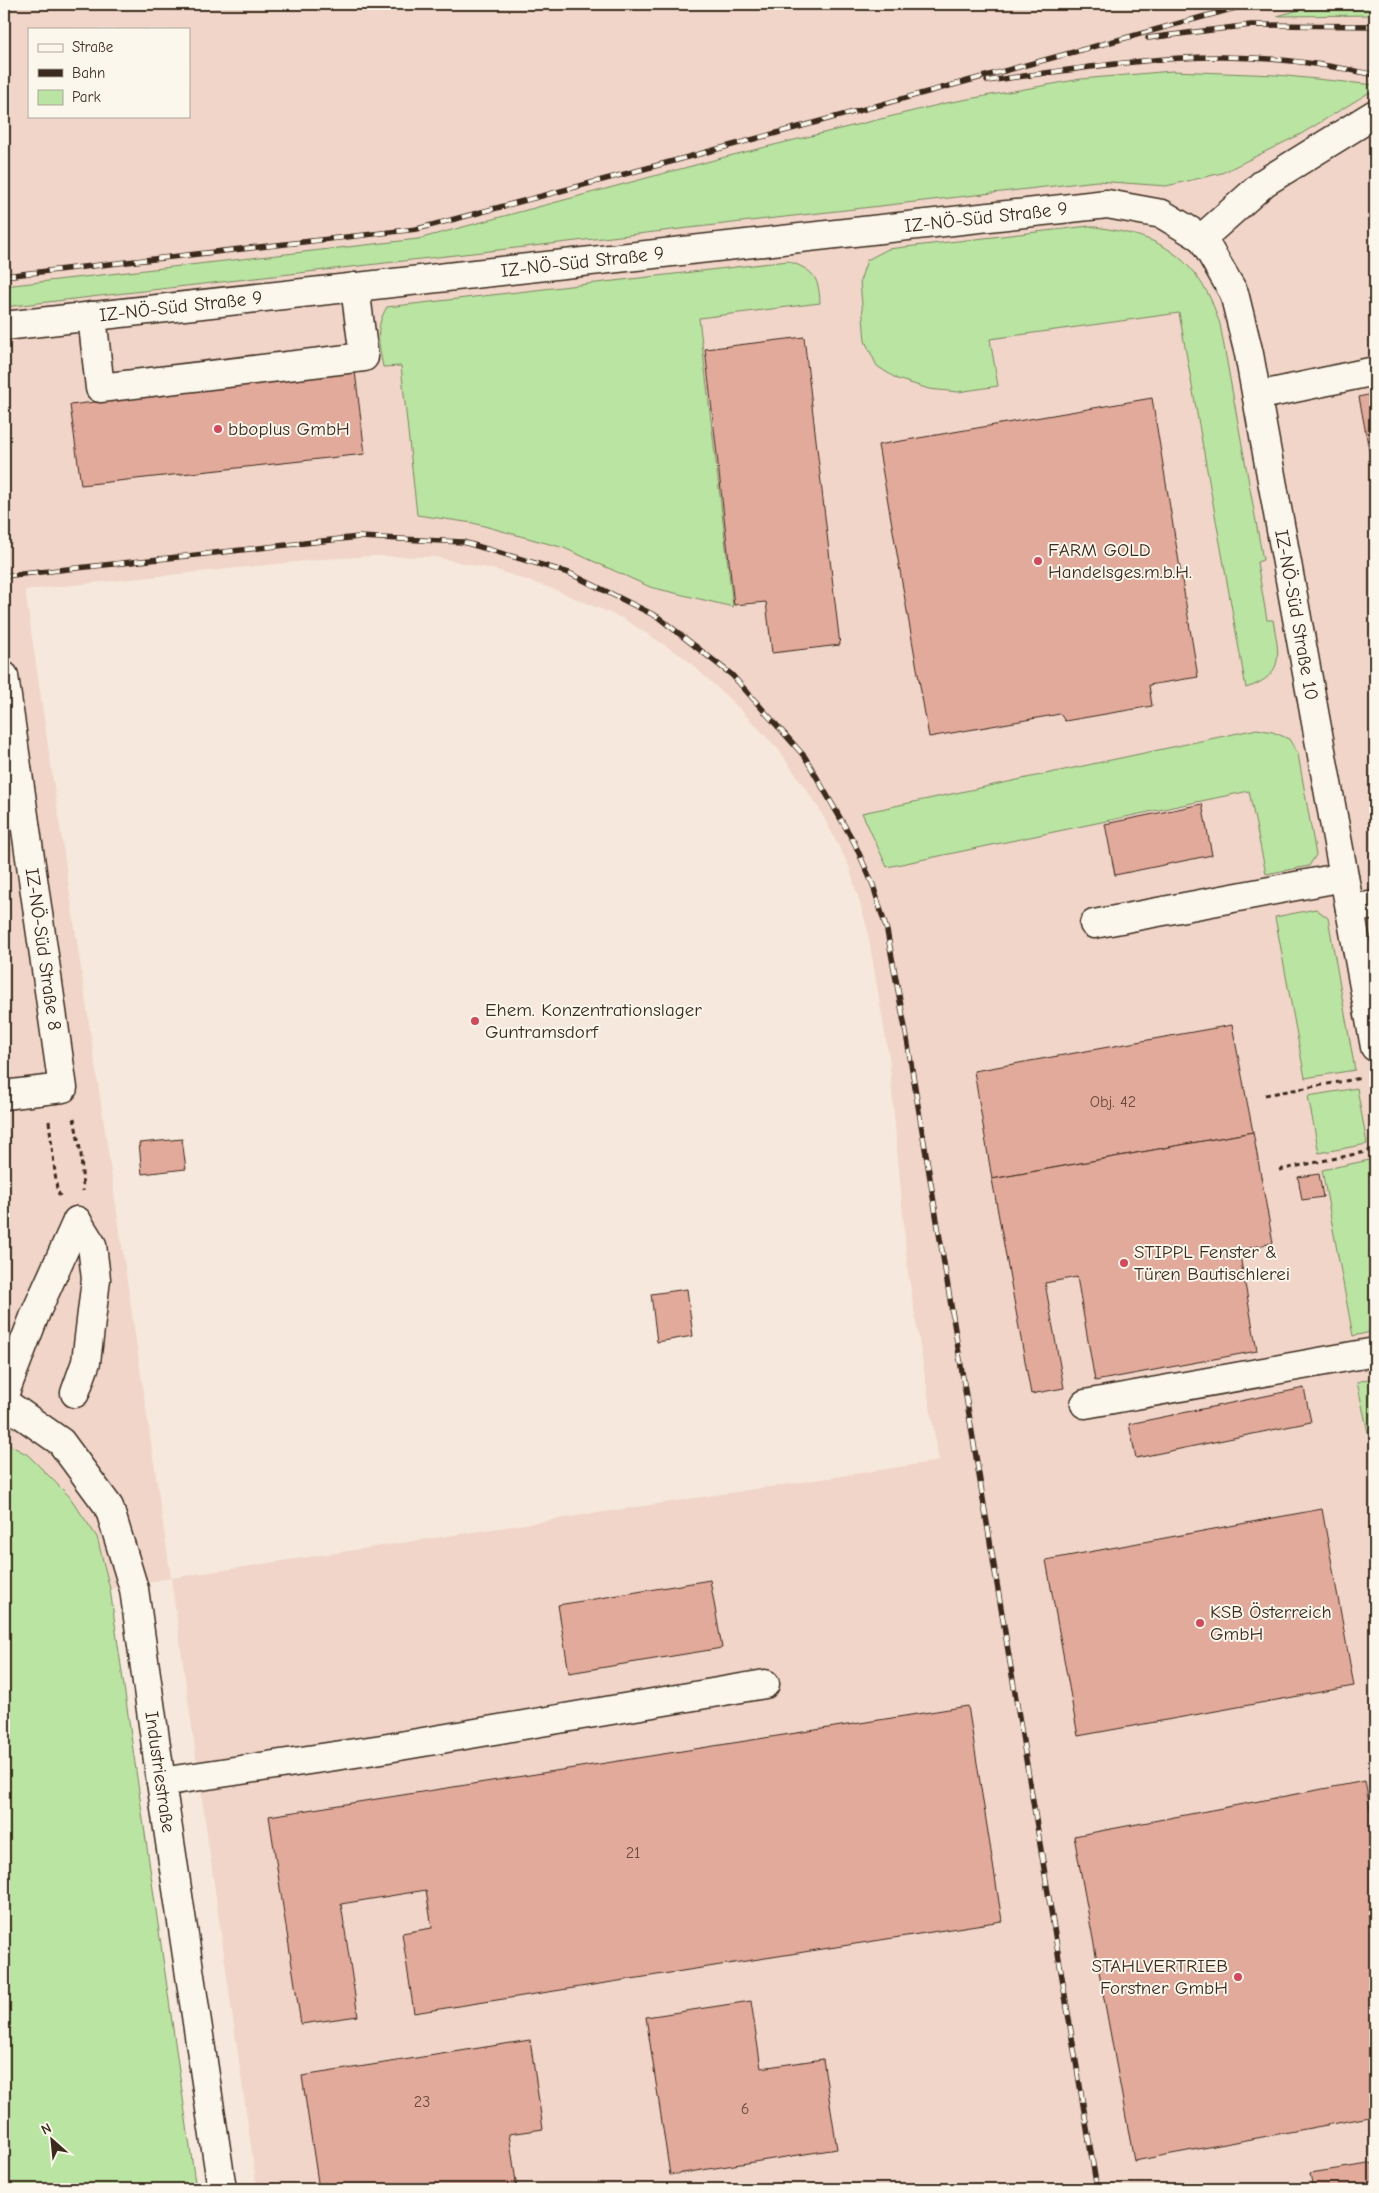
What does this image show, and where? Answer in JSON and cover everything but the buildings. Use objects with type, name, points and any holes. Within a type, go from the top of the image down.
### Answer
[{"type":"street","points":[[1202,238],[1265,182],[1375,114]]},
{"type":"street","name":"IZ-NÖ-Süd Straße 9","points":[[4,326],[1107,204],[1162,214]]},
{"type":"street","name":"IZ-NÖ-Süd Straße 10","points":[[1162,214],[1202,238],[1234,293],[1257,396],[1344,877],[1363,907],[1375,1046]]},
{"type":"street","points":[[92,316],[100,388],[364,357],[355,287]]},
{"type":"street","points":[[1257,396],[1375,371]]},
{"type":"street","name":"IZ-NÖ-Süd Straße 8","points":[[4,676],[63,1088]]},
{"type":"street","points":[[1094,924],[1344,877]]},
{"type":"street","points":[[4,1095],[63,1088]]},
{"type":"street","points":[[75,1393],[86,1362],[96,1280],[92,1245],[77,1221]]},
{"type":"street","points":[[4,1395],[36,1312],[77,1221]]},
{"type":"street","points":[[1086,1404],[1375,1352]]},
{"type":"street","name":"Industriestraße","points":[[4,1402],[61,1442],[109,1507],[134,1589],[222,2189]]},
{"type":"street","points":[[161,1782],[382,1749],[765,1684]]},
{"type":"path","points":[[1265,1095],[1366,1077]]},
{"type":"path","points":[[63,1088],[74,1119],[81,1154],[83,1190],[77,1221]]},
{"type":"path","points":[[63,1088],[49,1122],[57,1190],[64,1205],[77,1221]]},
{"type":"path","points":[[1279,1170],[1375,1150]]},
{"type":"shaded area","points":[[4,4],[1375,4],[1375,2189],[257,2189],[171,1578],[110,1589],[97,1537],[28,1455],[4,1442]],"holes":[[[373,556],[435,557],[497,570],[556,590],[624,619],[685,658],[734,703],[779,750],[820,810],[849,866],[867,927],[889,1057],[908,1272],[939,1461],[171,1578],[25,590],[324,559]]]},
{"type":"green space","points":[[1321,4],[1375,4],[1375,15],[1277,16]]},
{"type":"green space","points":[[1172,71],[1277,75],[1375,85],[1375,89],[1301,134],[1222,173],[1166,186],[1097,181],[4,307],[4,286],[418,239],[729,156],[946,103],[1081,79]]},
{"type":"green space","points":[[1089,226],[1142,237],[1171,251],[1196,275],[1213,304],[1220,324],[1263,560],[1257,562],[1267,620],[1273,620],[1278,653],[1274,670],[1268,677],[1246,688],[1179,313],[990,339],[998,386],[958,392],[929,389],[897,379],[877,366],[865,341],[860,281],[867,260],[888,249]]},
{"type":"green space","points":[[788,261],[803,267],[813,275],[818,286],[820,303],[699,318],[733,607],[650,587],[564,548],[473,523],[417,515],[401,366],[383,367],[380,351],[380,322],[387,307]]},
{"type":"green space","points":[[1257,729],[1273,732],[1289,739],[1298,754],[1316,855],[1309,866],[1266,874],[1249,791],[887,867],[862,813]]},
{"type":"green space","points":[[1316,909],[1328,918],[1355,1070],[1305,1078],[1275,917]]},
{"type":"green space","points":[[1357,1088],[1367,1144],[1319,1153],[1308,1096]]},
{"type":"green space","points":[[1369,1160],[1375,1193],[1375,1331],[1353,1336],[1322,1170]]},
{"type":"green space","points":[[1375,1377],[1375,1465],[1357,1382]]},
{"type":"green space","points":[[4,1442],[28,1455],[69,1496],[97,1537],[110,1589],[196,2189],[4,2189]]},
{"type":"railway","points":[[4,276],[417,229],[1250,4]]},
{"type":"railway","points":[[1148,38],[1251,25],[1375,26]]},
{"type":"railway","points":[[987,81],[1162,59],[1221,57],[1299,62],[1375,75]]},
{"type":"railway","points":[[4,576],[359,537],[463,542],[569,573],[658,617],[732,675],[805,757],[854,842],[873,885],[887,931],[906,1033],[1097,2189]]},
{"type":"place","name":"bboplus GmbH","points":[[218,429]]},
{"type":"place","name":"FARM GOLD Handelsges.m.b.H.","points":[[1038,561]]},
{"type":"place","name":"Ehem. Konzentrationslager Guntramsdorf","points":[[475,1021]]},
{"type":"place","name":"STIPPL Fenster & Türen Bautischlerei","points":[[1124,1263]]},
{"type":"place","name":"KSB Österreich GmbH","points":[[1200,1623]]},
{"type":"place","name":"STAHLVERTRIEB Forstner GmbH","points":[[1238,1977]]}]
